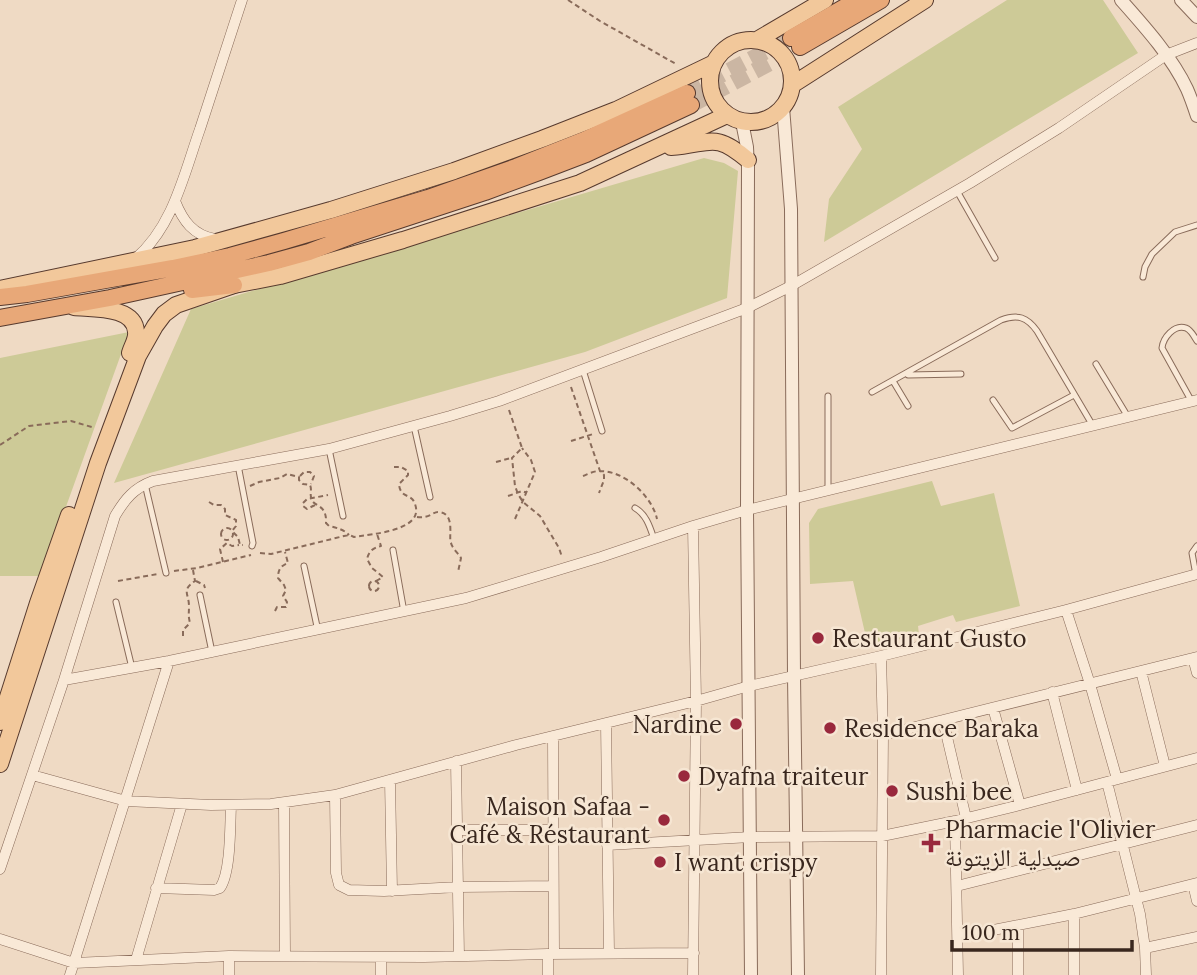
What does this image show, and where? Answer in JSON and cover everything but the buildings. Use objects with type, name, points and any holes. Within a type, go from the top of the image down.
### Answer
[{"type":"highway","points":[[857,0],[795,43],[881,0]]},
{"type":"highway","points":[[0,297],[230,256],[284,241],[417,201],[538,158],[689,99],[586,154],[485,192],[309,252],[110,299],[0,318]]},
{"type":"highway","points":[[110,299],[145,299],[234,285]]},
{"type":"main road","points":[[757,40],[825,0]]},
{"type":"main road","points":[[792,85],[925,0]]},
{"type":"main road","points":[[0,289],[230,239],[331,211],[454,171],[616,110],[714,62],[729,47],[742,41],[757,40],[769,44],[787,61],[792,85],[783,107],[775,115],[753,123],[734,118],[716,104],[711,91],[710,76],[714,62]]},
{"type":"main road","points":[[0,764],[98,463],[138,356],[164,314],[176,305],[234,285],[280,276],[465,222],[580,183],[662,145],[734,118]]},
{"type":"main road","points":[[662,145],[673,147],[719,142],[730,146],[748,160]]},
{"type":"main road","points":[[0,722],[38,603],[137,334],[130,317],[115,310],[72,306]]},
{"type":"street","points":[[132,261],[147,250],[158,235],[175,201],[242,0]]},
{"type":"street","points":[[1121,0],[1166,55],[1188,90],[1197,116]]},
{"type":"street","points":[[1181,0],[1197,16]]},
{"type":"street","points":[[0,869],[64,680],[115,516],[123,502],[140,486],[153,481],[329,449],[414,426],[505,399],[747,308],[791,286],[957,191],[1059,128],[1166,55],[1197,43]]},
{"type":"street","points":[[783,107],[791,209],[798,975]]},
{"type":"street","points":[[734,118],[748,160],[747,510],[751,975]]},
{"type":"street","points":[[175,201],[181,217],[196,233],[205,237],[230,239]]},
{"type":"street","points":[[64,680],[318,631],[466,598],[565,568],[652,534],[1194,401]]},
{"type":"street","points":[[693,526],[696,701],[693,975]]},
{"type":"street","points":[[32,775],[125,801],[231,805],[284,803],[335,795],[553,736],[1066,610],[1196,575]]},
{"type":"street","points":[[1066,610],[1090,684],[1112,780],[1122,844],[1142,923],[1146,975]]},
{"type":"street","points":[[881,656],[881,975]]},
{"type":"street","points":[[883,735],[1195,658],[1197,673]]},
{"type":"street","points":[[70,975],[169,661]]},
{"type":"street","points":[[1141,671],[1165,766]]},
{"type":"street","points":[[1052,692],[1077,790]]},
{"type":"street","points":[[993,708],[1020,805]]},
{"type":"street","points":[[943,720],[966,818]]},
{"type":"street","points":[[606,723],[608,953]]},
{"type":"street","points":[[548,975],[553,886],[553,736]]},
{"type":"street","points":[[607,845],[751,838],[882,836],[1020,805],[1197,758]]},
{"type":"street","points":[[456,761],[459,956]]},
{"type":"street","points":[[390,780],[392,891]]},
{"type":"street","points":[[335,795],[336,873],[339,885],[349,890],[553,886]]},
{"type":"street","points":[[284,803],[285,955]]},
{"type":"street","points":[[136,960],[181,804]]},
{"type":"street","points":[[156,888],[220,888],[224,882],[227,864],[231,805]]},
{"type":"street","points":[[955,821],[958,975]]},
{"type":"street","points":[[957,886],[1197,825]]},
{"type":"street","points":[[457,830],[554,830]]},
{"type":"street","points":[[958,937],[1074,914],[1195,883],[1197,901]]},
{"type":"street","points":[[1074,914],[1074,975]]},
{"type":"street","points":[[1018,926],[1018,975]]},
{"type":"street","points":[[1145,948],[1197,937]]},
{"type":"street","points":[[0,939],[74,963],[285,955],[381,957],[694,953]]},
{"type":"street","points":[[229,956],[229,975]]},
{"type":"street","points":[[381,957],[381,975]]},
{"type":"lane","points":[[957,191],[995,258]]},
{"type":"lane","points":[[1143,277],[1152,254],[1175,232],[1197,225]]},
{"type":"lane","points":[[873,393],[1001,320],[1020,317],[1030,322],[1037,331],[1093,426]]},
{"type":"lane","points":[[1194,401],[1162,348],[1167,334],[1177,328],[1189,330],[1197,341]]},
{"type":"lane","points":[[1096,364],[1128,417]]},
{"type":"lane","points":[[583,370],[602,431]]},
{"type":"lane","points":[[904,374],[961,374]]},
{"type":"lane","points":[[893,381],[908,406]]},
{"type":"lane","points":[[993,400],[1012,428],[1074,395]]},
{"type":"lane","points":[[828,396],[828,490]]},
{"type":"lane","points":[[414,426],[430,497]]},
{"type":"lane","points":[[329,449],[343,516]]},
{"type":"lane","points":[[238,465],[252,546]]},
{"type":"lane","points":[[145,484],[166,573]]},
{"type":"lane","points":[[635,508],[640,511],[652,534]]},
{"type":"lane","points":[[1196,575],[1192,553],[1197,546]]},
{"type":"lane","points":[[393,550],[404,612]]},
{"type":"lane","points":[[304,566],[318,631]]},
{"type":"lane","points":[[200,595],[212,652]]},
{"type":"lane","points":[[116,603],[132,668]]},
{"type":"path","points":[[568,0],[638,41],[650,51],[692,73]]},
{"type":"path","points":[[567,376],[600,471],[604,475],[599,493]]},
{"type":"path","points":[[505,399],[522,448],[531,460],[535,472],[514,519]]},
{"type":"path","points":[[0,445],[29,426],[71,421],[100,429]]},
{"type":"path","points":[[571,441],[602,431]]},
{"type":"path","points":[[496,462],[512,458],[522,448]]},
{"type":"path","points":[[512,458],[517,492],[550,531],[565,568]]},
{"type":"path","points":[[311,498],[327,514],[328,526],[337,527],[354,537],[405,527],[415,519],[415,503],[399,488],[408,471],[394,467]]},
{"type":"path","points":[[299,477],[307,471],[312,474],[314,479],[310,485]]},
{"type":"path","points":[[583,476],[600,471],[613,473],[626,480],[645,496],[656,513],[657,527],[652,534]]},
{"type":"path","points":[[242,487],[287,474],[299,477]]},
{"type":"path","points":[[299,477],[303,484],[310,485]]},
{"type":"path","points":[[310,485],[313,491],[311,498]]},
{"type":"path","points":[[508,496],[522,491],[527,493]]},
{"type":"path","points":[[316,504],[307,509],[303,506],[304,501],[311,498],[338,492]]},
{"type":"path","points":[[209,502],[221,505],[225,509],[225,515],[236,520],[232,531],[238,537],[240,545]]},
{"type":"path","points":[[416,516],[428,517],[438,512],[446,517],[451,525],[451,543],[461,558],[457,572]]},
{"type":"path","points":[[376,581],[383,576],[372,568],[367,559],[374,547],[381,546],[377,533]]},
{"type":"path","points":[[118,581],[193,569],[259,553],[271,554],[350,535]]},
{"type":"path","points":[[223,562],[220,549],[227,543],[232,546],[252,546]]},
{"type":"path","points":[[275,611],[277,607],[286,607],[287,602],[283,596],[286,590],[278,578],[281,566],[288,563],[285,551]]},
{"type":"path","points":[[183,636],[183,630],[190,622],[187,614],[190,604],[186,593],[190,584],[195,581],[193,569]]},
{"type":"shaded area","points":[[1007,0],[1103,0],[1138,53],[824,242],[829,199],[862,149],[838,107]]},
{"type":"shaded area","points":[[704,158],[724,163],[738,171],[727,298],[585,352],[114,483],[191,309]]},
{"type":"shaded area","points":[[129,332],[41,576],[0,576],[0,358]]},
{"type":"shaded area","points":[[932,481],[941,506],[994,493],[1020,606],[956,622],[953,615],[918,626],[919,635],[868,646],[853,581],[810,584],[809,523],[818,509]]},
{"type":"tunnel","points":[[687,93],[791,38]]},
{"type":"tunnel","points":[[691,105],[800,47]]},
{"type":"place","name":"Restaurant Gusto","points":[[818,638]]},
{"type":"place","name":"Nardine","points":[[736,724]]},
{"type":"place","name":"Residence Baraka","points":[[830,728]]},
{"type":"place","name":"Dyafna traiteur","points":[[684,776]]},
{"type":"place","name":"Sushi bee","points":[[892,791]]},
{"type":"place","name":"Maison Safaa - Café & Réstaurant","points":[[664,820]]},
{"type":"place","name":"Pharmacie l'Olivier صيدلية الزيتونة","points":[[931,843]]},
{"type":"place","name":"I want crispy","points":[[660,862]]}]
